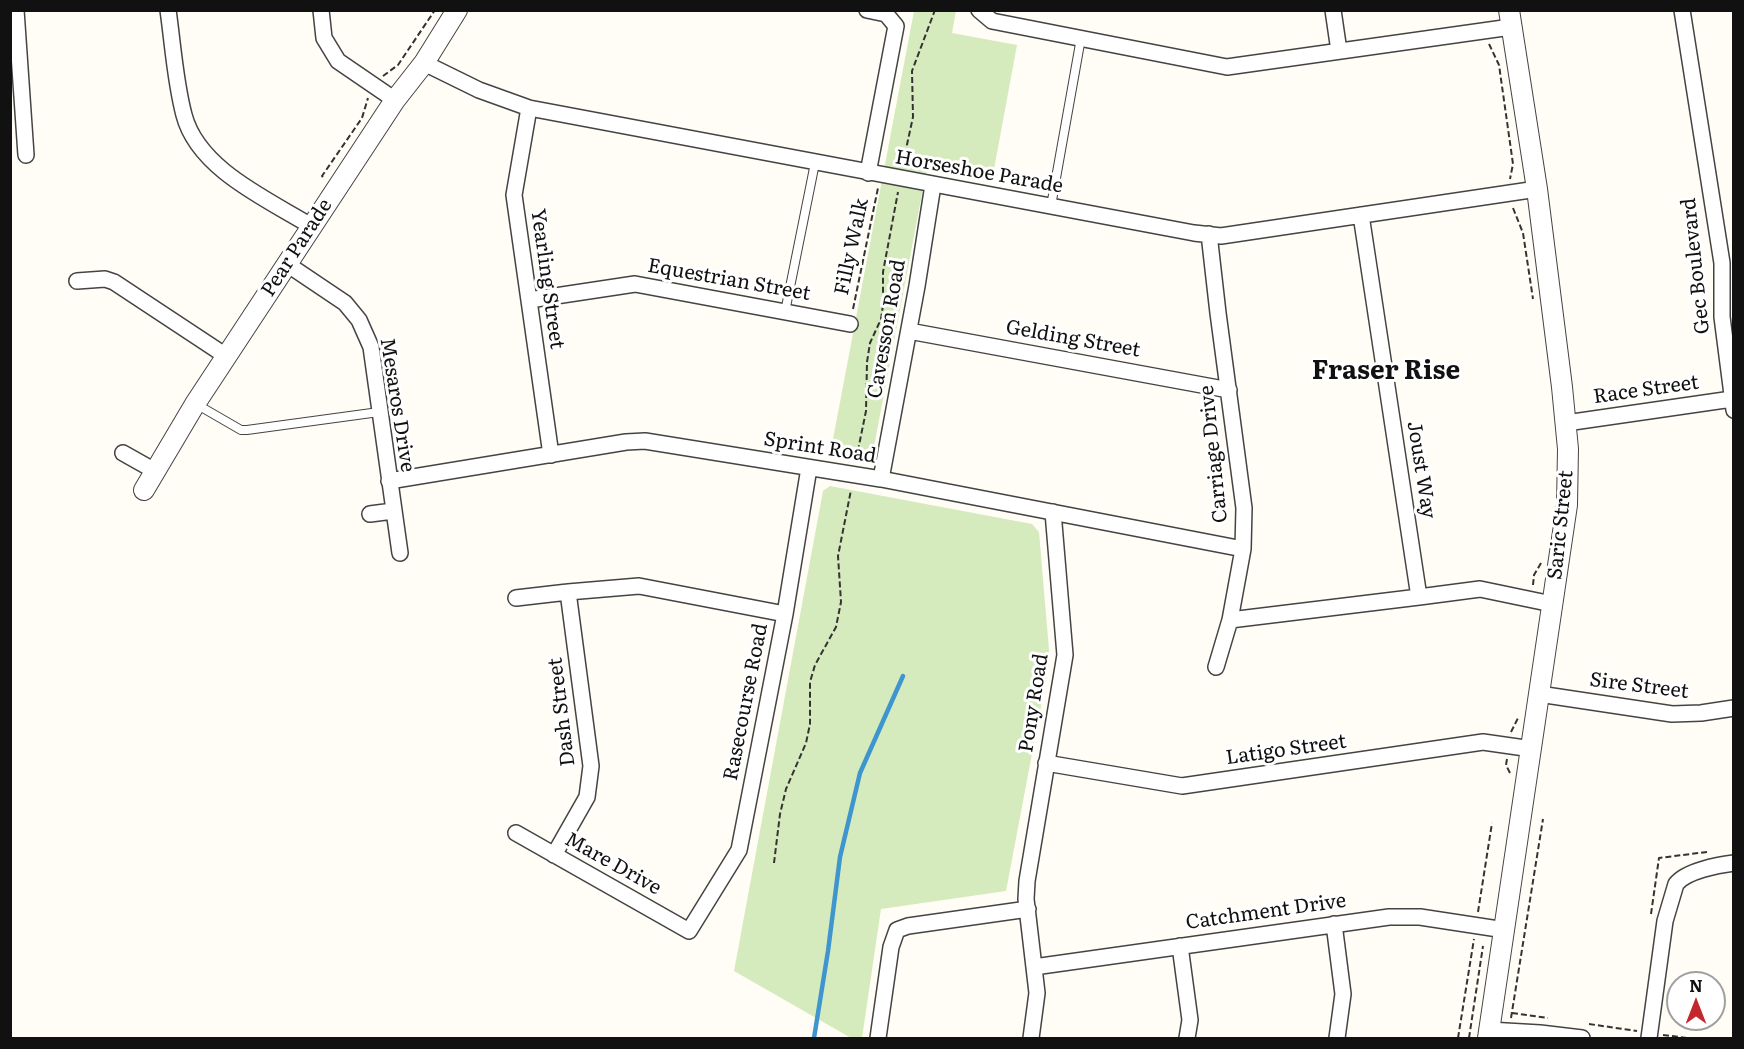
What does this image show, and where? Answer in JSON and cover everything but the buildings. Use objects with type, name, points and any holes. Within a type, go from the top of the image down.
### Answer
[{"type":"street","points":[[16,10],[26,156]]},
{"type":"street","points":[[168,10],[184,116],[193,135],[216,166],[311,226]]},
{"type":"street","points":[[321,10],[324,38],[338,61],[395,100]]},
{"type":"street","name":"Pear Parade","points":[[144,490],[226,356],[395,100],[424,63],[457,10]]},
{"type":"street","points":[[867,10],[886,14],[896,26],[874,174]]},
{"type":"street","points":[[979,10],[992,21],[1227,67],[1486,31],[1510,19]]},
{"type":"street","points":[[1334,10],[1339,51]]},
{"type":"street","name":"Gec Boulevard","points":[[1682,10],[1722,263],[1728,316],[1733,405]]},
{"type":"street","name":"Saric Street","points":[[1498,1025],[1496,928],[1532,749],[1566,505],[1568,449],[1538,189],[1510,19]]},
{"type":"street","name":"Horseshoe Parade","points":[[424,63],[479,90],[529,108],[900,179],[1221,236],[1538,189]]},
{"type":"street","name":"Yearling Street","points":[[529,108],[514,195],[551,455]]},
{"type":"street","name":"Cavesson Road","points":[[881,480],[933,185]]},
{"type":"street","name":"Joust Way","points":[[1361,215],[1419,597]]},
{"type":"street","name":"Carriage Drive","points":[[1209,234],[1244,508],[1243,549],[1230,620],[1216,667]]},
{"type":"street","name":"Mesaros Drive","points":[[287,264],[345,303],[359,320],[371,347],[400,553]]},
{"type":"street","points":[[77,281],[105,279],[114,282],[226,356]]},
{"type":"street","name":"Equestrian Street","points":[[529,300],[635,284],[850,324]]},
{"type":"street","name":"Gelding Street","points":[[909,331],[1228,390]]},
{"type":"street","name":"Race Street","points":[[1566,423],[1733,405]]},
{"type":"street","name":"Sprint Road","points":[[389,481],[626,442],[645,441],[881,480],[1243,549]]},
{"type":"street","points":[[123,453],[155,471]]},
{"type":"street","name":"Rasecourse Road","points":[[689,931],[739,850],[785,614],[809,468]]},
{"type":"street","points":[[370,514],[393,511]]},
{"type":"street","name":"Pony Road","points":[[1031,1038],[1037,993],[1027,904],[1027,881],[1065,655],[1053,512]]},
{"type":"street","points":[[516,598],[639,586],[785,614]]},
{"type":"street","points":[[1230,620],[1480,589],[1552,604]]},
{"type":"street","name":"Dash Street","points":[[554,855],[587,797],[591,766],[568,592]]},
{"type":"street","name":"Sire Street","points":[[1539,694],[1672,714],[1695,714],[1734,708]]},
{"type":"street","name":"Latigo Street","points":[[1046,763],[1182,786],[1483,742],[1532,749]]},
{"type":"street","name":"Mare Drive","points":[[516,833],[689,931]]},
{"type":"street","points":[[1656,1036],[1665,921],[1674,890],[1680,879],[1692,873],[1728,864]]},
{"type":"street","points":[[878,1038],[891,947],[897,930],[1027,904]]},
{"type":"street","name":"Catchment Drive","points":[[1034,967],[1389,917],[1420,917],[1496,928]]},
{"type":"street","points":[[1334,924],[1343,994],[1337,1038]]},
{"type":"street","points":[[1180,946],[1190,1020],[1187,1038]]},
{"type":"street","points":[[1498,1025],[1540,1033]]},
{"type":"street","points":[[1498,1025],[1582,1038]]},
{"type":"lane","points":[[1051,206],[1082,38]]},
{"type":"lane","points":[[785,312],[815,163]]},
{"type":"lane","points":[[195,404],[241,430],[379,412]]},
{"type":"path","points":[[774,863],[780,814],[786,789],[806,743],[810,724],[810,682],[815,665],[836,627],[841,602],[838,556],[866,411],[867,362],[870,343],[883,305],[883,273],[913,117],[912,71],[934,10]]},
{"type":"path","points":[[1486,31],[1489,45],[1499,65],[1513,164],[1510,193],[1514,215],[1523,233],[1533,301]]},
{"type":"path","name":"Filly Walk","points":[[850,324],[874,174]]},
{"type":"path","points":[[1531,599],[1534,575],[1543,560]]},
{"type":"path","points":[[1511,774],[1506,765],[1510,735],[1519,715]]},
{"type":"path","points":[[1543,819],[1498,1025],[1556,1019]]},
{"type":"path","points":[[1659,858],[1712,851]]},
{"type":"path","points":[[1469,1038],[1496,928]]},
{"type":"path","points":[[1590,1024],[1656,1036],[1687,1038]]},
{"type":"green space","points":[[914,11],[956,11],[952,33],[1017,45],[994,169],[929,157],[872,457],[865,462],[830,455]]},
{"type":"green space","points":[[830,486],[1032,524],[1039,532],[1049,650],[1049,664],[1006,891],[881,909],[862,1038],[851,1038],[734,971],[823,491]]},
{"type":"waterway","points":[[814,1038],[840,857],[860,773],[903,676]]},
{"type":"district","name":"Fraser Rise","points":[[1386,371]]}]
